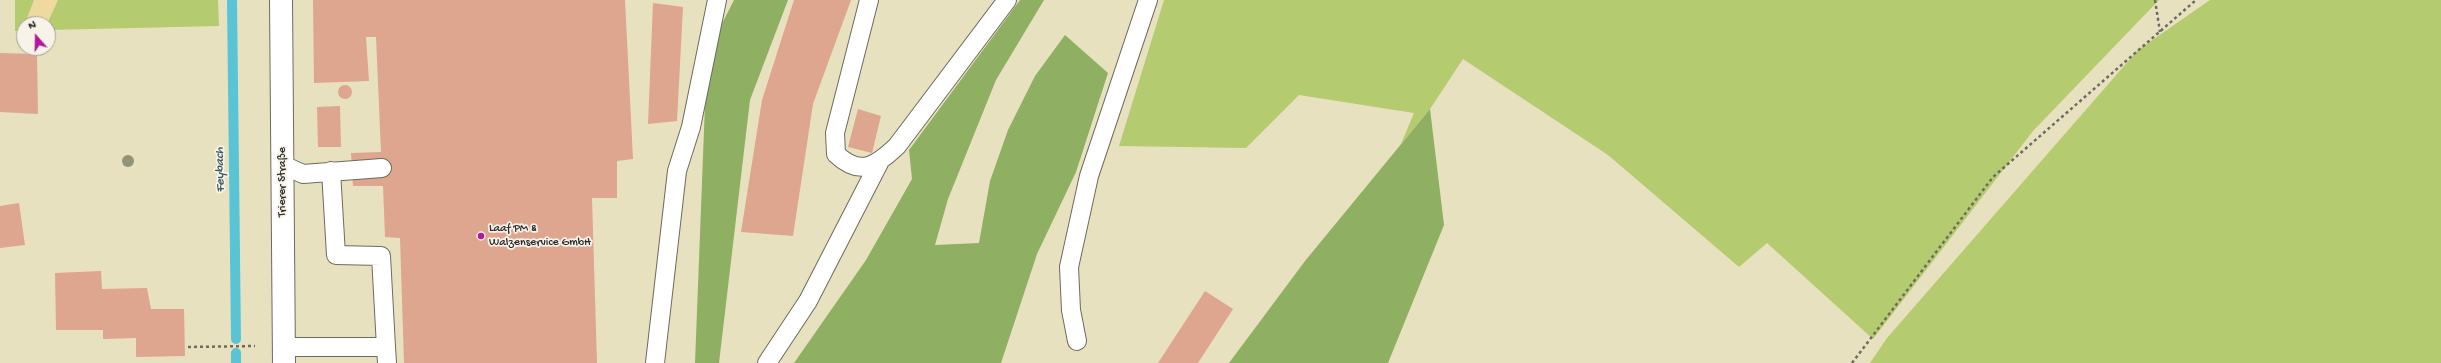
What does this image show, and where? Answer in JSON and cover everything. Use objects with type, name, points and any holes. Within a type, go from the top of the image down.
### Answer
[{"type":"main road","name":"Trierer Straße","points":[[282,0],[284,355]]},
{"type":"lane","points":[[655,363],[677,171],[691,127],[718,0]]},
{"type":"lane","points":[[869,0],[835,133],[836,154],[845,162],[860,168],[879,163]]},
{"type":"lane","points":[[767,363],[808,301],[879,163],[897,146],[1007,0]]},
{"type":"lane","points":[[1077,341],[1071,310],[1069,268],[1089,176],[1148,0]]},
{"type":"lane","points":[[283,165],[303,174],[382,168]]},
{"type":"lane","points":[[284,355],[386,355],[381,256],[336,255],[330,171]]},
{"type":"path","points":[[2155,0],[2160,32]]},
{"type":"path","points":[[1852,363],[1993,177],[2196,0]]},
{"type":"path","points":[[188,347],[255,346]]},
{"type":"green space","points":[[15,0],[218,0],[219,26],[56,30],[56,16],[16,16],[15,31]]},
{"type":"green space","points":[[734,0],[788,0],[750,100],[719,363],[695,363],[707,53]]},
{"type":"green space","points":[[1020,0],[1044,0],[996,80],[948,199],[935,245],[979,243],[990,181],[1008,130],[1035,76],[1065,35],[1108,73],[1076,172],[1037,254],[1001,363],[794,363],[866,260],[912,179],[909,150]]},
{"type":"green space","points":[[1164,0],[2159,0],[2033,131],[1873,339],[1767,243],[1739,267],[1608,155],[1463,59],[1430,109],[1401,144],[1414,113],[1299,95],[1246,148],[1119,146]]},
{"type":"green space","points":[[2210,0],[2441,0],[2441,363],[1870,363],[1887,338],[2138,50]]},
{"type":"green space","points":[[1430,109],[1444,225],[1388,363],[1229,363],[1305,261]]},
{"type":"sand","points":[[34,0],[58,0],[51,16],[28,16]]},
{"type":"building","points":[[313,0],[625,0],[633,159],[617,161],[617,198],[592,198],[597,363],[404,363],[400,238],[385,237],[383,186],[353,186],[351,153],[381,152],[376,37],[366,37],[369,81],[314,83]]},
{"type":"building","points":[[794,0],[851,0],[813,104],[793,236],[741,232],[762,100]]},
{"type":"building","points":[[653,3],[683,7],[677,121],[648,124]]},
{"type":"building","points":[[0,53],[16,53],[16,56],[37,56],[38,114],[0,112]]},
{"type":"building","points":[[342,85],[348,85],[352,89],[352,95],[348,99],[342,99],[338,95],[338,89]]},
{"type":"building","points":[[340,106],[341,147],[318,147],[317,107]]},
{"type":"building","points":[[858,109],[881,116],[872,153],[848,147]]},
{"type":"building","points":[[19,203],[25,245],[0,248],[0,206]]},
{"type":"building","points":[[101,271],[102,289],[147,288],[151,309],[184,309],[185,356],[136,357],[136,338],[103,339],[103,330],[56,330],[55,273]]},
{"type":"building","points":[[1205,291],[1233,309],[1198,363],[1158,363]]},
{"type":"waterway","name":"Feybach","points":[[232,0],[236,339]]},
{"type":"waterway","name":"Feybach","points":[[236,353],[236,363]]},
{"type":"place","name":"Laaf PM & Walzenservice GmbH","points":[[481,236]]}]
